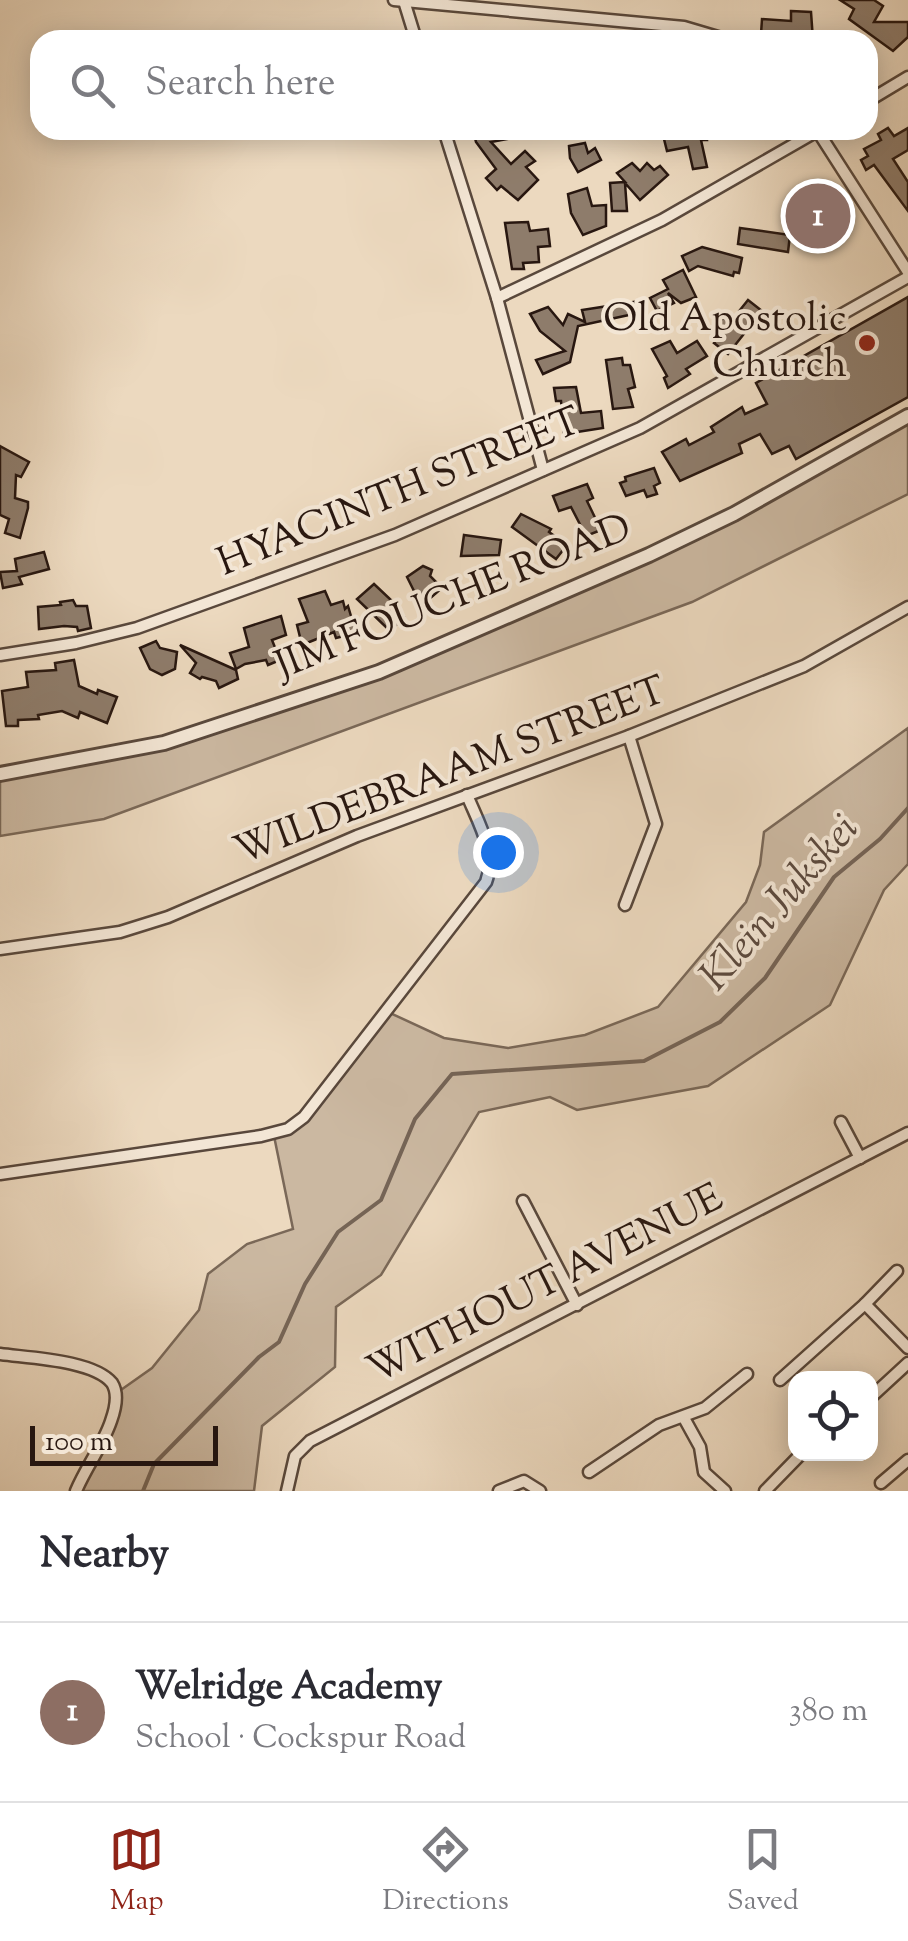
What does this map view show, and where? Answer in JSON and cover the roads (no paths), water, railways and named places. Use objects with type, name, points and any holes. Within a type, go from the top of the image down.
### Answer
[{"type":"street","points":[[394,0],[694,30]]},
{"type":"street","points":[[404,1],[413,30]]},
{"type":"street","points":[[878,95],[908,77]]},
{"type":"street","points":[[447,140],[497,298],[543,470]]},
{"type":"street","points":[[497,298],[662,220],[801,140]]},
{"type":"street","points":[[824,140],[908,275]]},
{"type":"street","name":"HYACINTH STREET","points":[[0,655],[76,643],[168,617],[341,557],[670,412],[908,275]]},
{"type":"street","name":"JIM FOUCHE ROAD","points":[[0,774],[164,743],[379,672],[650,555],[734,514],[908,416]]},
{"type":"street","name":"WILDEBRAAM STREET","points":[[0,949],[141,927],[357,836],[629,736],[804,666],[908,607]]},
{"type":"street","points":[[626,905],[656,824],[629,736]]},
{"type":"street","points":[[0,1174],[262,1136],[296,1124],[486,882],[489,852],[467,795]]},
{"type":"street","points":[[841,1122],[860,1158]]},
{"type":"street","name":"WITHOUT AVENUE","points":[[287,1491],[296,1456],[310,1441],[908,1134]]},
{"type":"street","points":[[523,1201],[577,1305]]},
{"type":"street","points":[[780,1380],[896,1271]]},
{"type":"street","points":[[865,1304],[908,1348]]},
{"type":"street","points":[[0,1354],[76,1365],[96,1372],[112,1384],[116,1397],[110,1423],[76,1491]]},
{"type":"street","points":[[878,1391],[908,1363]]},
{"type":"street","points":[[589,1472],[659,1426],[714,1402],[747,1374]]},
{"type":"street","points":[[684,1418],[700,1447],[704,1472],[724,1491]]},
{"type":"street","points":[[882,1483],[908,1460]]},
{"type":"street","points":[[765,1491],[794,1461]]},
{"type":"street","points":[[498,1491],[524,1481],[540,1491]]},
{"type":"waterway","name":"Klein Jukskei","points":[[143,1491],[154,1464],[259,1357],[279,1342],[305,1284],[338,1232],[381,1200],[415,1119],[452,1074],[644,1061],[720,1022],[765,978],[834,877],[880,839],[908,808]]},
{"type":"place","name":"Welridge Academy","points":[[818,216]]},
{"type":"place","name":"Old Apostolic Church","points":[[867,343]]}]
